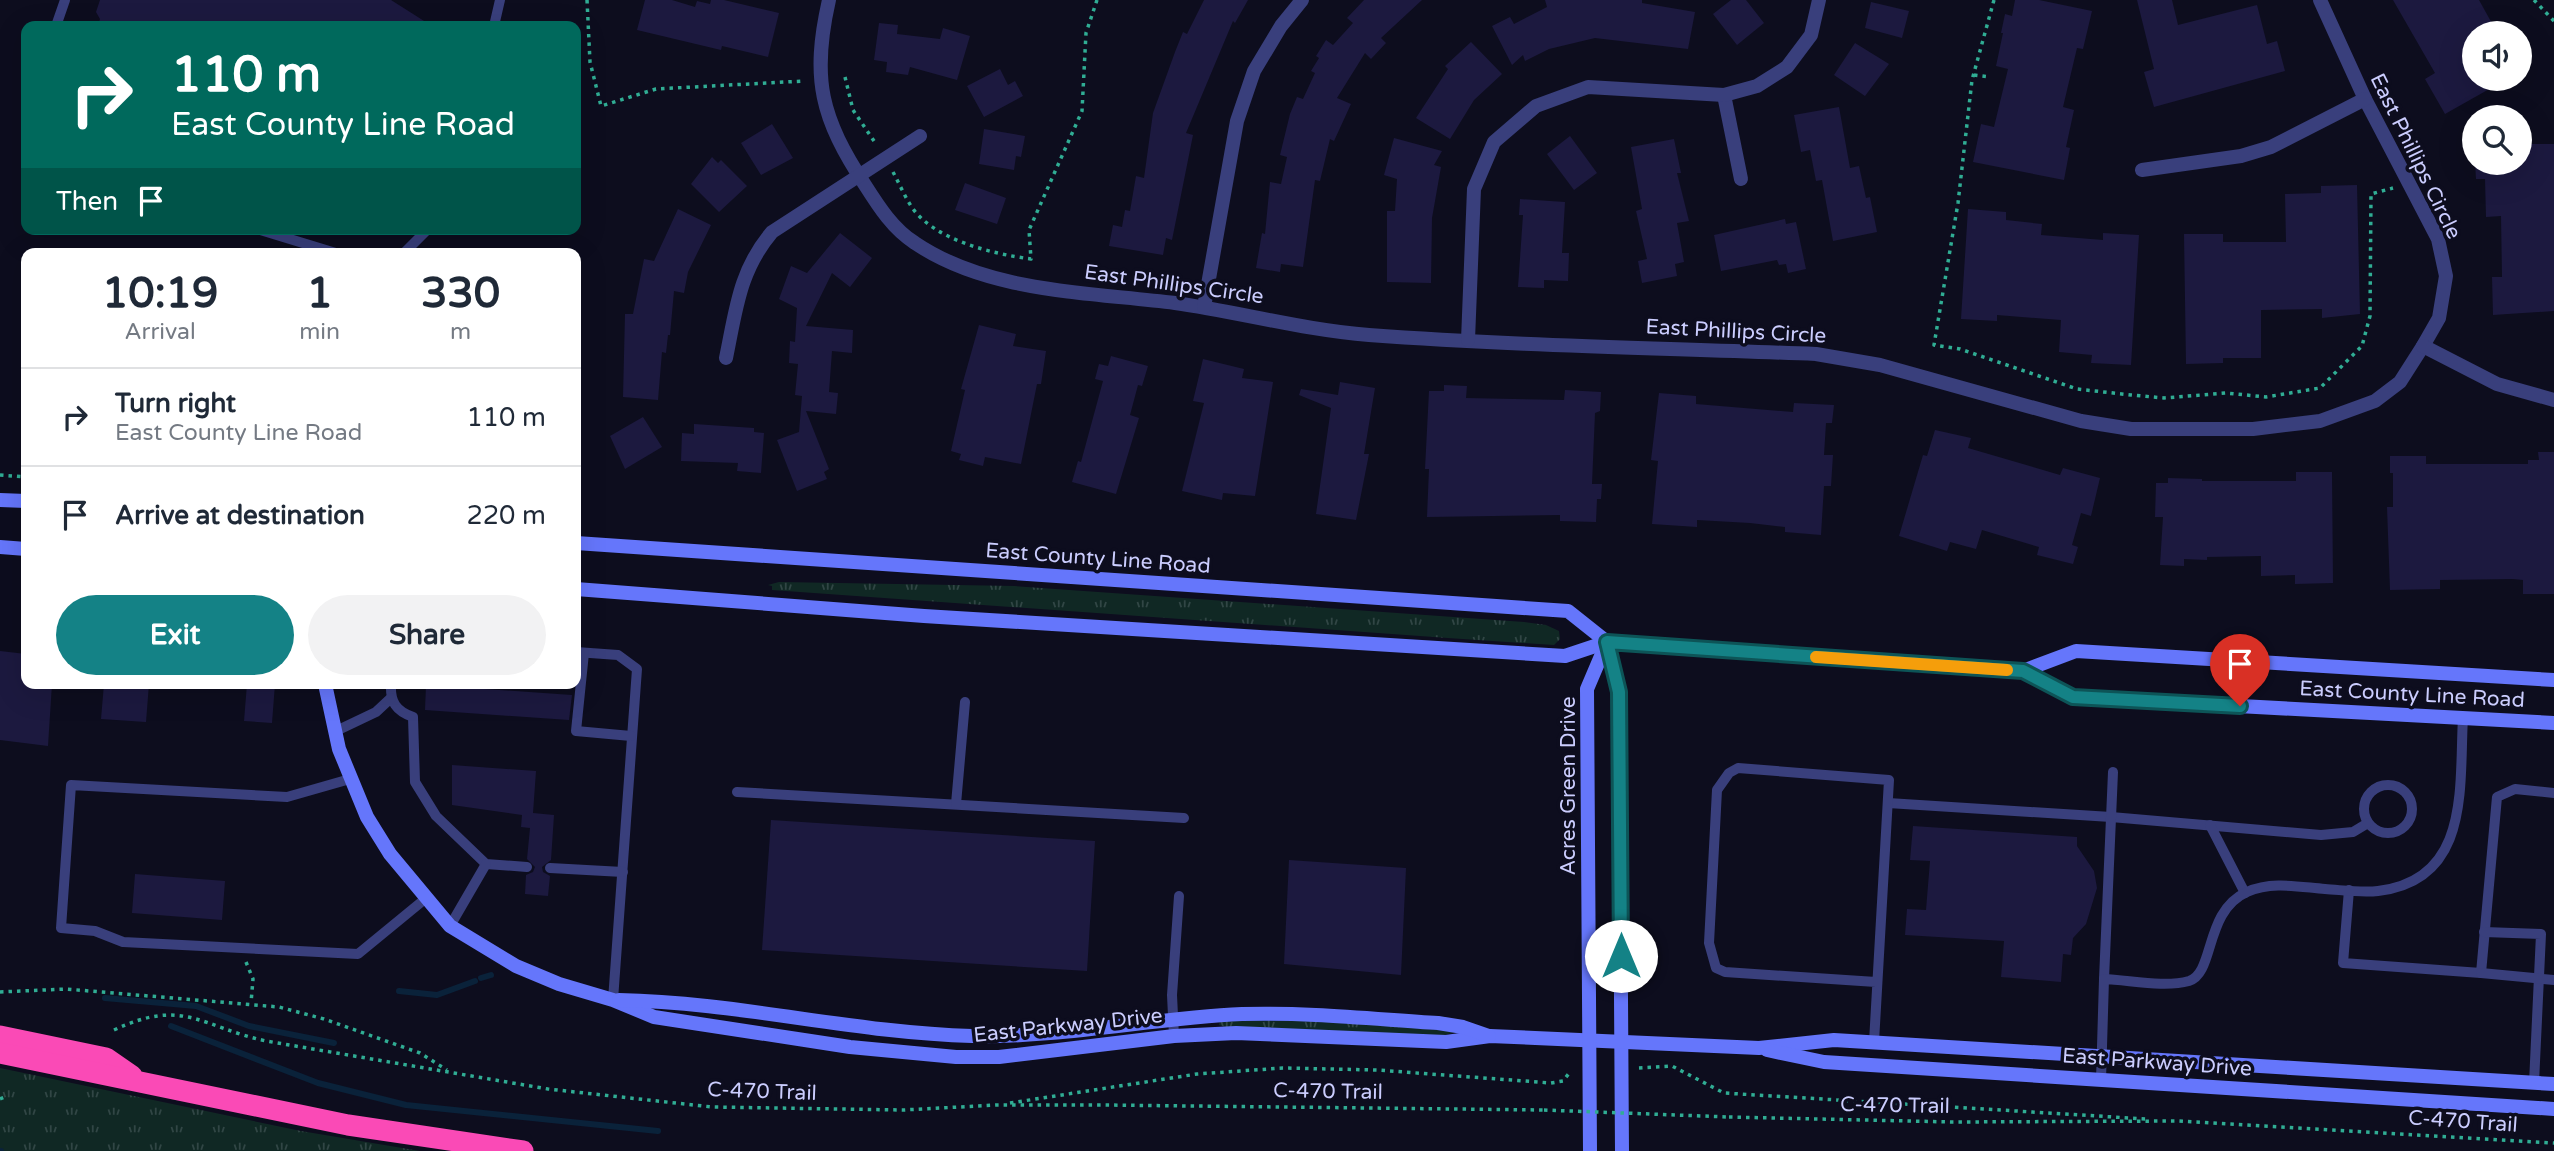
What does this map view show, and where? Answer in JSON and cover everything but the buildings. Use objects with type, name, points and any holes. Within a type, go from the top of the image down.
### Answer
[{"type":"highway","points":[[0,1036],[106,1058],[142,1083]]},
{"type":"highway","points":[[0,1053],[348,1125],[523,1151]]},
{"type":"street","name":"East Phillips Circle","points":[[829,0],[819,45],[821,88],[832,129],[887,218],[915,243],[970,272],[1030,285],[1204,307],[1365,335],[1816,354],[1880,365],[2081,421],[2131,429],[2253,429],[2320,421],[2375,401],[2400,382],[2439,318],[2446,276],[2438,239],[2365,99],[2320,0]]},
{"type":"street","points":[[1204,307],[1237,121],[1254,71],[1281,26],[1302,0]]},
{"type":"street","points":[[1468,340],[1474,189],[1494,142],[1536,106],[1587,88],[1724,95],[1757,86],[1787,66],[1811,35],[1819,0]]},
{"type":"street","points":[[1724,95],[1741,179]]},
{"type":"street","points":[[2142,170],[2241,156],[2270,147],[2365,99]]},
{"type":"street","points":[[726,358],[740,287],[753,254],[772,232],[920,136]]},
{"type":"street","points":[[2423,346],[2497,384],[2554,400]]},
{"type":"street","points":[[0,499],[21,501]]},
{"type":"street","name":"East County Line Road","points":[[581,542],[1568,611],[1607,642]]},
{"type":"street","points":[[0,547],[21,549]]},
{"type":"street","name":"East County Line Road","points":[[581,589],[974,619],[1565,656],[1607,642],[2023,671],[2073,697],[2554,723]]},
{"type":"street","points":[[1607,642],[1619,692],[1622,1151]]},
{"type":"street","name":"Acres Green Drive","points":[[1590,1151],[1587,689],[1607,642]]},
{"type":"street","name":"East County Line Road","points":[[2023,671],[2076,651],[2554,680]]},
{"type":"street","name":"East Parkway Drive","points":[[326,689],[334,732],[367,817],[390,854],[450,926],[516,966],[559,984],[613,1000],[668,1021],[850,1047],[956,1057],[1046,1052],[1174,1035],[1277,1034],[1446,1042],[1490,1036],[1590,1040],[1759,1048],[1824,1062],[2554,1109]]},
{"type":"street","name":"East Parkway Drive","points":[[613,1000],[673,1002],[840,1025],[970,1036],[1001,1036],[1241,1014],[1331,1016],[1454,1025],[1490,1036]]},
{"type":"street","name":"East Parkway Drive","points":[[1759,1048],[1814,1041],[1874,1042],[2554,1084]]},
{"type":"lane","points":[[58,21],[65,0]]},
{"type":"lane","points":[[495,21],[500,0]]},
{"type":"lane","points":[[277,235],[319,248]]},
{"type":"lane","points":[[408,248],[422,235]]},
{"type":"lane","points":[[581,653],[618,655],[637,668],[613,1000]]},
{"type":"lane","points":[[391,689],[391,698],[401,713],[413,717],[415,782],[436,816],[486,864],[527,867]]},
{"type":"lane","points":[[578,689],[576,732],[631,736]]},
{"type":"lane","points":[[334,732],[376,712],[391,698]]},
{"type":"lane","points":[[956,804],[965,702]]},
{"type":"lane","points":[[2104,979],[2157,982],[2188,981],[2197,977],[2206,963],[2216,921],[2245,893],[2269,885],[2378,891],[2416,881],[2434,867],[2448,847],[2456,826],[2463,717]]},
{"type":"lane","points":[[1874,1042],[1889,780],[1738,768],[1729,773],[1717,790],[1709,943],[1716,968],[1725,972],[1876,982]]},
{"type":"lane","points":[[2101,1080],[2113,772]]},
{"type":"lane","points":[[351,779],[287,797],[71,785],[61,928],[95,931],[123,942],[358,954],[425,899]]},
{"type":"lane","points":[[2395,786],[2409,797],[2412,813],[2404,828],[2397,832],[2381,832],[2368,822],[2364,809],[2366,800],[2378,787],[2395,786]]},
{"type":"lane","points":[[2481,973],[2497,797],[2515,789],[2554,793]]},
{"type":"lane","points":[[737,792],[1184,818]]},
{"type":"lane","points":[[1888,803],[2111,817],[2330,835],[2353,832],[2368,822]]},
{"type":"lane","points":[[2210,825],[2245,893]]},
{"type":"lane","points":[[450,926],[486,864]]},
{"type":"lane","points":[[550,868],[623,872]]},
{"type":"lane","points":[[2349,890],[2343,963],[2554,979]]},
{"type":"lane","points":[[1174,1035],[1179,896]]},
{"type":"lane","points":[[2484,932],[2541,934],[2534,1083]]},
{"type":"path","points":[[587,0],[590,62],[601,106],[656,89],[804,81]]},
{"type":"path","points":[[845,78],[853,110],[885,158],[912,208],[936,228],[968,245],[1002,256],[1031,259],[1029,230],[1082,111],[1086,33],[1097,0]]},
{"type":"path","points":[[1994,0],[1974,75],[1958,203],[1934,345],[1969,352],[2077,389],[2164,398],[2226,393],[2266,397],[2320,388],[2362,346],[2370,316],[2371,194],[2407,181]]},
{"type":"path","points":[[2534,0],[2554,21]]},
{"type":"path","points":[[1974,75],[1990,77]]},
{"type":"path","points":[[0,475],[21,477]]},
{"type":"path","points":[[244,957],[253,979],[251,1003]]},
{"type":"path","points":[[0,992],[66,989],[251,1003],[324,1019],[420,1053],[449,1072]]},
{"type":"path","name":"C-470 Trail","points":[[114,1030],[145,1017],[188,1015],[252,1038],[579,1093],[712,1107],[903,1110],[997,1105],[1544,1110],[1953,1122],[2179,1121],[2554,1143]]},
{"type":"path","points":[[1639,1068],[1672,1066],[1724,1093],[2179,1121]]},
{"type":"path","points":[[997,1105],[1223,1071],[1309,1068],[1551,1083],[1563,1080],[1570,1072]]},
{"type":"green space","points":[[779,582],[1014,586],[1524,622],[1546,625],[1559,631],[1560,639],[1554,645],[1448,638],[772,590],[772,586],[768,585]]},
{"type":"green space","points":[[1220,1019],[1350,1021],[1456,1032],[1444,1035],[1233,1029],[1219,1025]]},
{"type":"green space","points":[[0,1068],[301,1131],[420,1151],[0,1151]]},
{"type":"waterway","points":[[481,978],[491,975]]},
{"type":"waterway","points":[[399,991],[437,995],[475,981]]},
{"type":"waterway","points":[[105,998],[196,1006],[249,1026],[334,1043]]},
{"type":"waterway","points":[[171,1026],[318,1083],[406,1105],[658,1131]]},
{"type":"slow traffic","points":[[1816,657],[2007,670]]},
{"type":"route","points":[[1621,956],[1619,692],[1607,642],[2023,671],[2073,697],[2240,706]]}]
